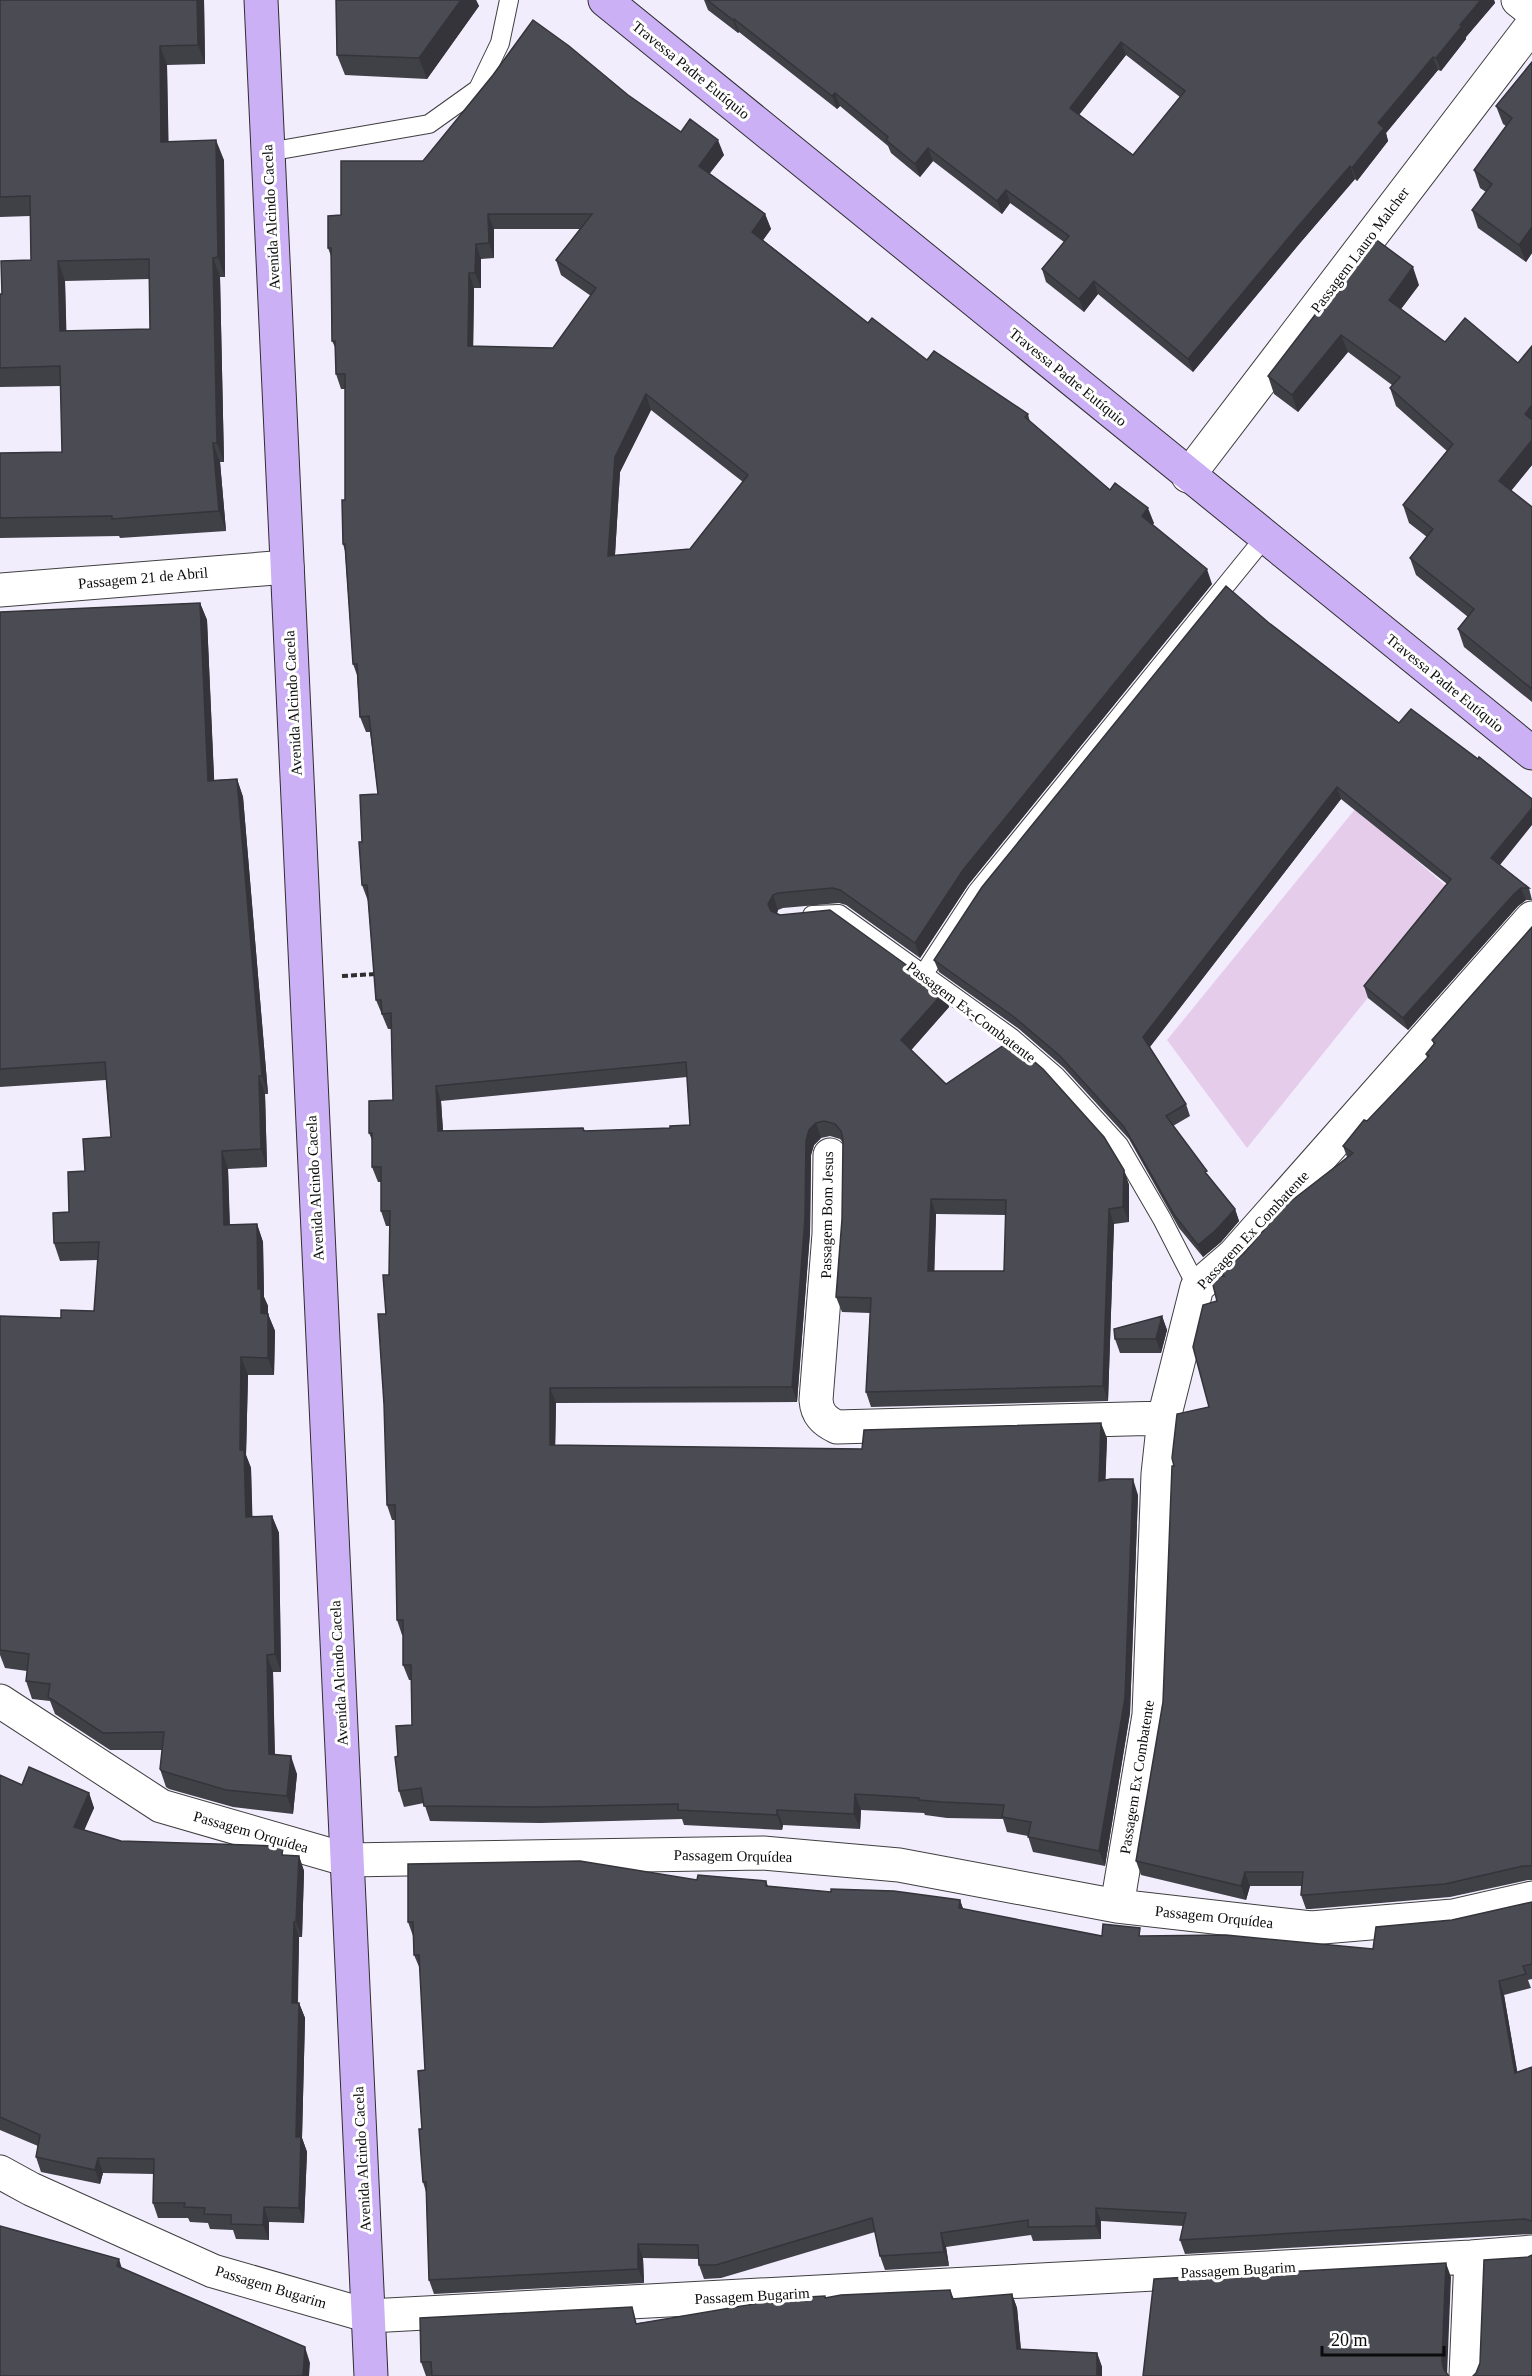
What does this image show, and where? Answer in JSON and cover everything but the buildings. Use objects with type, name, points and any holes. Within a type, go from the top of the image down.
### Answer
[{"type":"main road","name":"Avenida Alcindo Cacela","points":[[261,0],[371,2376]]},
{"type":"main road","name":"Travessa Padre Eutíquio","points":[[604,0],[1532,753]]},
{"type":"street","points":[[1518,0],[1532,11]]},
{"type":"street","name":"Passagem Lauro Malcher","points":[[1188,476],[1526,44]]},
{"type":"street","name":"Passagem 21 de Abril","points":[[0,590],[287,567]]},
{"type":"street","name":"Passagem Ex Combatente","points":[[1117,1906],[1149,1715],[1158,1474],[1164,1418],[1197,1287],[1234,1255],[1532,918]]},
{"type":"street","name":"Passagem Bom Jesus","points":[[830,1155],[829,1234],[816,1400],[817,1409],[825,1421],[837,1426],[1164,1418]]},
{"type":"street","name":"Passagem Orquídea","points":[[0,1701],[161,1806],[348,1860],[763,1853],[899,1865],[1117,1906],[1311,1928],[1453,1916],[1532,1898]]},
{"type":"street","name":"Passagem Bugarim","points":[[0,2172],[31,2189],[213,2271],[369,2316],[1532,2252]]},
{"type":"street","points":[[1466,2376],[1471,2257]]},
{"type":"lane","points":[[268,152],[429,124],[478,89],[500,43],[509,0]]},
{"type":"lane","points":[[922,975],[977,892],[1265,537]]},
{"type":"lane","name":"Passagem Ex-Combatente","points":[[796,917],[839,914],[1012,1038],[1056,1076],[1119,1146],[1162,1219],[1197,1287]]},
{"type":"path","points":[[305,979],[382,974]]},
{"type":"shaded area","points":[[1356,808],[1453,892],[1247,1148],[1167,1040]]}]
